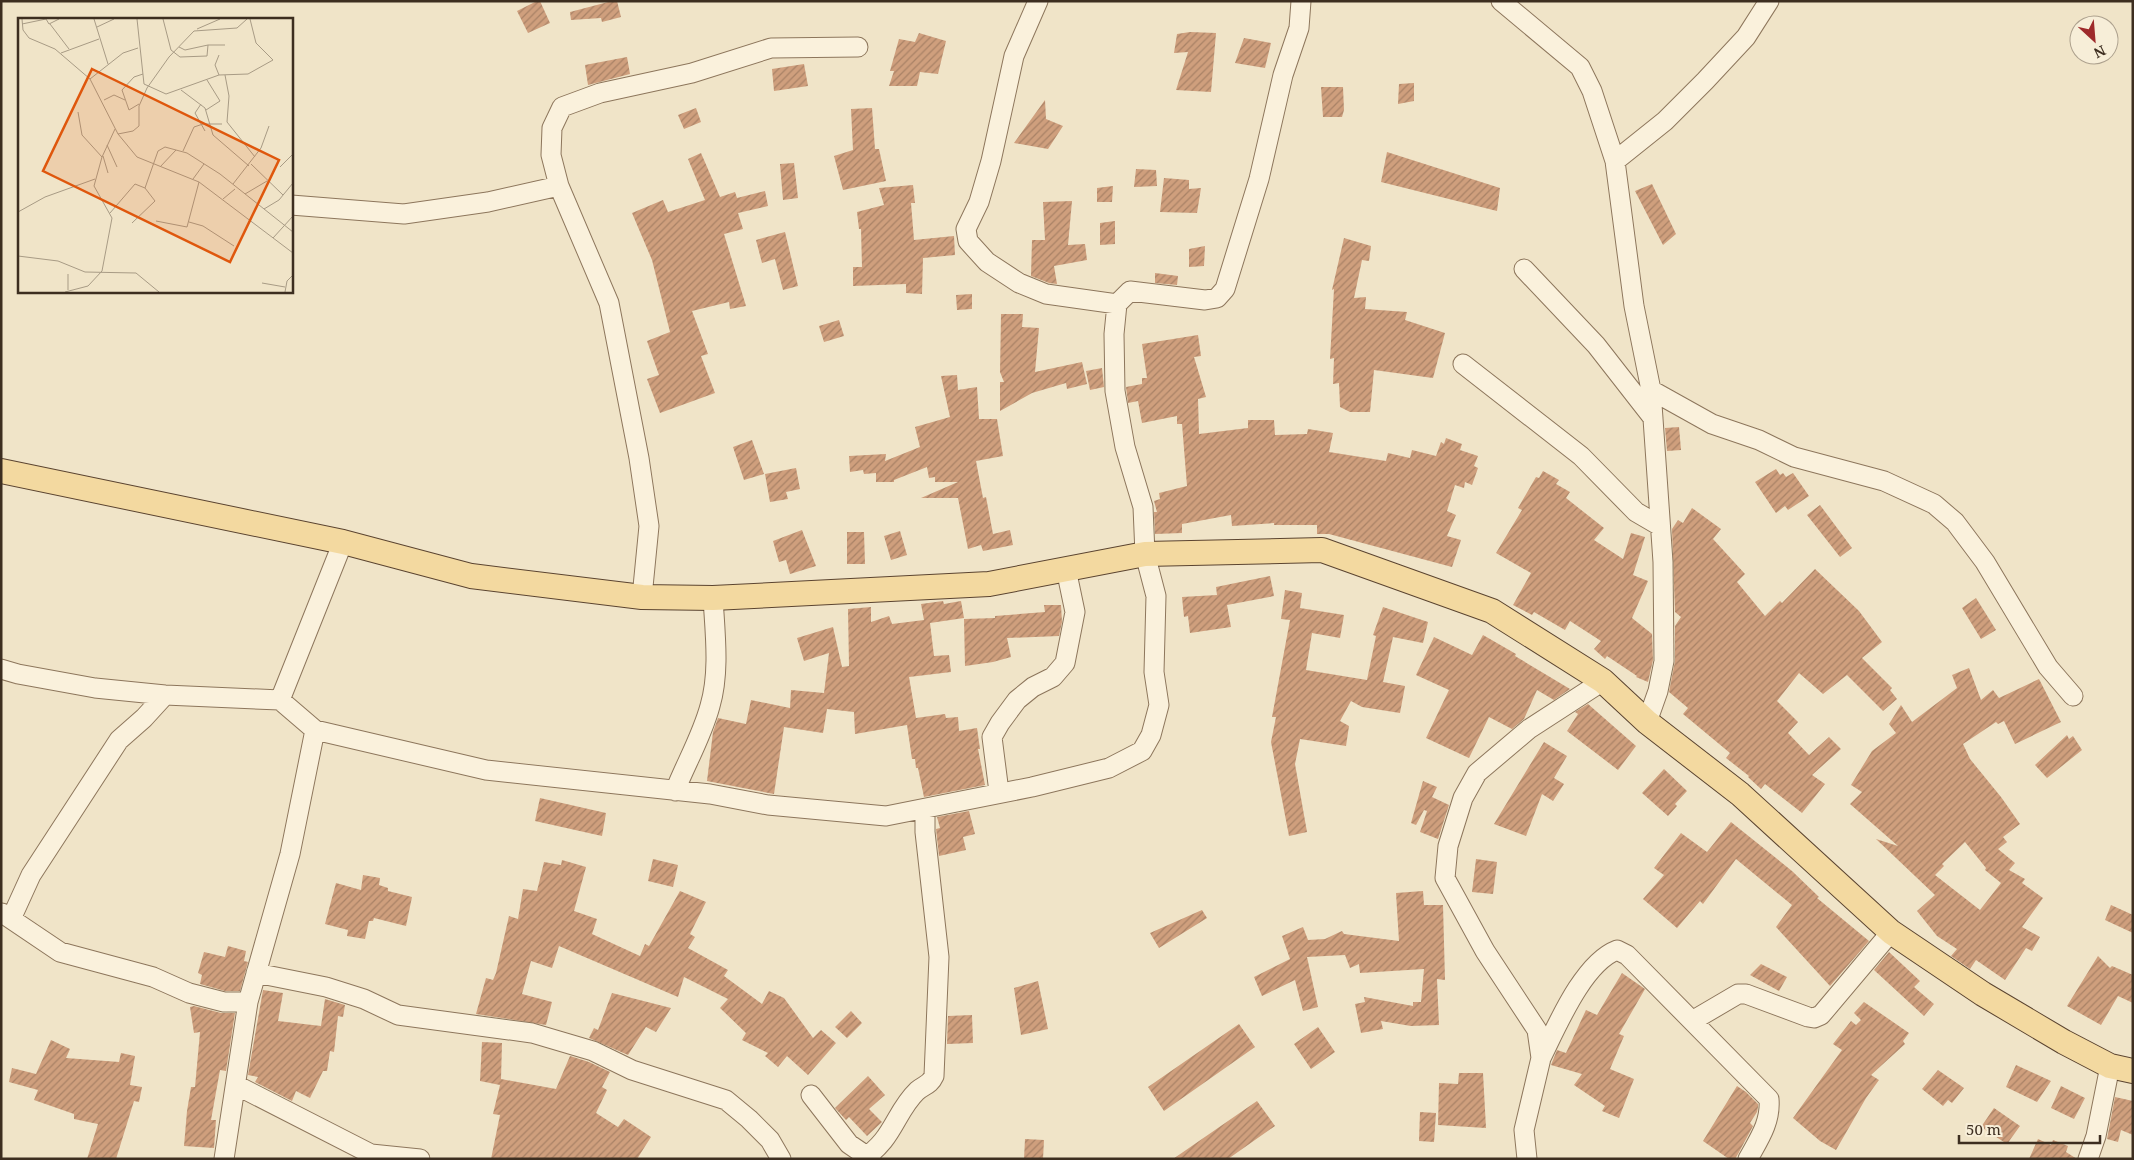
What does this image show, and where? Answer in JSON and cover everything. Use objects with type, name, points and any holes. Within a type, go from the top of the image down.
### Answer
[{"type":"main road","points":[[1,471],[343,542],[471,576],[642,597],[713,598],[989,584],[1145,554],[1322,550],[1492,611],[1603,681],[1647,722],[1740,794],[1892,932],[1983,994],[2064,1042],[2121,1069]]},
{"type":"street","points":[[1038,1],[1014,56],[991,161],[979,202],[966,228],[968,241],[987,262],[1019,283],[1046,294],[1117,304]]},
{"type":"street","points":[[1,669],[95,688],[165,695],[280,700],[315,730],[486,770],[710,794],[768,805],[886,816],[925,810],[1109,768],[1142,751],[1151,735],[1160,705],[1154,672],[1156,596],[1145,554],[1144,507],[1125,447],[1115,391],[1114,334],[1117,304],[1130,291],[1205,300],[1217,298],[1225,289],[1259,179],[1283,75],[1298,28],[1301,1]]},
{"type":"street","points":[[1501,1],[1580,67],[1592,91],[1615,161],[1634,306],[1651,390],[1665,609],[1664,661],[1658,691],[1647,722]]},
{"type":"street","points":[[1615,161],[1665,121],[1706,81],[1746,37],[1769,1]]},
{"type":"street","points":[[642,597],[649,526],[639,458],[609,303],[596,268],[559,186],[551,154],[552,128],[562,108],[600,93],[692,73],[771,48],[858,46]]},
{"type":"street","points":[[292,205],[404,214],[488,202],[559,186]]},
{"type":"street","points":[[1524,269],[1596,346],[1653,418]]},
{"type":"street","points":[[1463,364],[1581,456],[1636,512],[1660,526]]},
{"type":"street","points":[[1651,390],[1712,424],[1759,440],[1794,457],[1884,482],[1934,504],[1955,522],[1985,562],[2043,660],[2073,696]]},
{"type":"street","points":[[280,700],[343,542]]},
{"type":"street","points":[[999,792],[992,737],[1016,700],[1053,677],[1065,663],[1075,612],[1066,569]]},
{"type":"street","points":[[675,791],[700,737],[711,705],[716,665],[713,598]]},
{"type":"street","points":[[1541,1058],[1538,1030],[1484,951],[1445,878],[1448,846],[1463,798],[1477,773],[1529,729],[1603,681]]},
{"type":"street","points":[[165,695],[144,718],[119,740],[6,916],[60,952],[153,977],[189,993],[224,1002],[248,1002]]},
{"type":"street","points":[[224,1159],[248,1002],[290,854],[315,730]]},
{"type":"street","points":[[811,1095],[849,1144],[867,1158],[890,1134],[907,1104],[918,1090],[930,1084],[934,1076],[939,957],[925,832],[925,810]]},
{"type":"street","points":[[1692,1021],[1731,997],[1746,994],[1808,1017],[1814,1018],[1821,1015],[1892,932]]},
{"type":"street","points":[[1527,1159],[1524,1130],[1541,1058],[1573,994],[1606,954],[1617,950],[1627,955],[1768,1099],[1770,1112],[1766,1125],[1748,1159]]},
{"type":"street","points":[[256,973],[326,987],[364,999],[398,1014],[532,1033],[593,1051],[632,1070],[726,1100],[770,1140],[781,1159]]},
{"type":"street","points":[[2088,1159],[2121,1069]]},
{"type":"street","points":[[236,1085],[371,1154],[420,1159]]},
{"type":"building","points":[[540,1],[550,23],[528,33],[517,11]]},
{"type":"building","points":[[617,1],[621,17],[602,22],[601,18],[571,20],[570,12]]},
{"type":"building","points":[[1190,32],[1216,33],[1211,92],[1176,90],[1188,52],[1174,53],[1177,34]]},
{"type":"building","points":[[919,33],[946,41],[938,74],[920,72],[917,86],[889,86],[894,71],[890,71],[899,39],[915,42]]},
{"type":"building","points":[[1244,38],[1271,43],[1265,68],[1235,63]]},
{"type":"building","points":[[627,57],[630,74],[588,85],[585,65]]},
{"type":"building","points":[[804,64],[808,86],[774,91],[772,69]]},
{"type":"building","points":[[1414,83],[1414,101],[1398,104],[1399,84]]},
{"type":"building","points":[[1321,87],[1343,87],[1344,110],[1342,117],[1323,117]]},
{"type":"building","points":[[1045,100],[1046,119],[1063,126],[1048,149],[1014,143]]},
{"type":"building","points":[[696,108],[701,122],[684,129],[678,115]]},
{"type":"building","points":[[872,108],[875,149],[879,149],[886,181],[843,190],[834,156],[853,150],[851,109]]},
{"type":"building","points":[[1387,152],[1500,188],[1497,211],[1381,182]]},
{"type":"building","points":[[701,153],[720,197],[735,192],[737,198],[765,191],[768,206],[738,213],[743,229],[724,234],[746,306],[730,309],[729,302],[692,311],[708,354],[701,356],[715,393],[660,413],[647,379],[659,375],[647,341],[670,332],[652,260],[632,213],[663,200],[668,212],[705,200],[688,159]]},
{"type":"building","points":[[794,163],[798,198],[783,200],[780,164]]},
{"type":"building","points":[[1136,169],[1156,170],[1157,186],[1134,187]]},
{"type":"building","points":[[1164,178],[1189,180],[1189,189],[1201,188],[1197,213],[1160,212]]},
{"type":"building","points":[[1652,184],[1676,234],[1663,245],[1635,191]]},
{"type":"building","points":[[913,185],[915,203],[911,203],[914,240],[954,236],[955,255],[923,258],[922,294],[906,293],[906,284],[853,286],[853,267],[862,267],[861,229],[859,229],[857,212],[884,205],[879,188]]},
{"type":"building","points":[[1113,186],[1112,202],[1097,202],[1097,188]]},
{"type":"building","points":[[1072,201],[1068,245],[1085,244],[1087,260],[1054,266],[1057,284],[1031,276],[1032,240],[1045,240],[1043,202]]},
{"type":"building","points":[[1115,221],[1115,244],[1100,245],[1100,223]]},
{"type":"building","points":[[785,232],[798,286],[783,290],[775,259],[762,263],[756,240]]},
{"type":"building","points":[[1344,238],[1371,246],[1369,261],[1362,260],[1354,298],[1366,297],[1365,309],[1407,312],[1405,320],[1445,333],[1433,378],[1374,370],[1370,412],[1350,412],[1340,407],[1339,383],[1333,384],[1334,358],[1330,359],[1334,289],[1332,290]]},
{"type":"building","points":[[1205,246],[1204,266],[1189,267],[1189,249]]},
{"type":"building","points":[[1155,273],[1178,276],[1177,285],[1155,283]]},
{"type":"building","points":[[972,294],[972,309],[957,310],[956,295]]},
{"type":"building","points":[[1001,314],[1023,314],[1022,327],[1039,328],[1035,372],[1082,362],[1087,384],[1067,389],[1066,383],[1032,393],[1000,411],[1000,382],[1004,382],[1000,372]]},
{"type":"building","points":[[839,320],[844,336],[824,342],[819,326]]},
{"type":"building","points":[[1198,335],[1201,356],[1194,357],[1206,397],[1198,399],[1199,434],[1248,428],[1248,420],[1274,420],[1275,435],[1307,434],[1308,429],[1333,433],[1329,452],[1386,461],[1388,453],[1410,458],[1412,450],[1436,456],[1441,442],[1444,444],[1446,438],[1462,444],[1460,450],[1478,456],[1474,466],[1478,468],[1472,485],[1465,482],[1464,488],[1455,485],[1447,511],[1456,515],[1447,536],[1461,540],[1452,567],[1329,534],[1317,534],[1317,525],[1274,525],[1274,523],[1232,526],[1231,515],[1182,524],[1182,533],[1155,534],[1154,512],[1157,512],[1154,501],[1160,499],[1159,493],[1187,486],[1182,424],[1177,424],[1177,416],[1142,423],[1138,401],[1128,403],[1126,387],[1142,384],[1142,378],[1147,378],[1142,344]]},
{"type":"building","points":[[1102,368],[1104,387],[1090,390],[1086,371]]},
{"type":"building","points":[[957,375],[958,390],[977,387],[979,419],[997,419],[1003,456],[976,461],[983,498],[986,497],[993,534],[1010,530],[1013,545],[983,551],[981,545],[968,549],[958,498],[921,498],[958,482],[935,482],[935,477],[929,478],[927,467],[894,480],[894,482],[876,482],[876,473],[864,474],[863,470],[850,472],[849,456],[886,454],[885,461],[920,447],[915,427],[950,417],[941,376]]},
{"type":"building","points":[[1679,427],[1681,450],[1667,451],[1665,428]]},
{"type":"building","points":[[752,440],[764,474],[744,480],[733,447]]},
{"type":"building","points":[[796,468],[800,489],[786,492],[788,499],[770,502],[765,474]]},
{"type":"building","points":[[1776,469],[1780,475],[1783,473],[1786,477],[1793,473],[1809,496],[1788,510],[1785,506],[1776,513],[1755,482]]},
{"type":"building","points":[[1543,471],[1559,480],[1556,484],[1570,492],[1566,498],[1604,528],[1594,540],[1623,559],[1631,533],[1645,537],[1633,575],[1648,581],[1632,618],[1652,634],[1653,660],[1648,682],[1636,677],[1607,656],[1605,659],[1594,649],[1601,641],[1570,621],[1565,630],[1534,612],[1532,615],[1513,605],[1531,573],[1496,553],[1522,510],[1518,508],[1536,477],[1539,478]]},
{"type":"building","points":[[1820,505],[1852,548],[1840,557],[1807,515]]},
{"type":"building","points":[[1692,508],[1721,529],[1713,539],[1745,574],[1737,582],[1765,616],[1780,601],[1782,603],[1815,569],[1859,611],[1882,642],[1862,658],[1892,688],[1890,690],[1897,699],[1883,711],[1847,675],[1823,694],[1799,673],[1777,701],[1798,722],[1788,733],[1809,755],[1829,737],[1841,749],[1812,775],[1825,784],[1802,813],[1765,784],[1761,789],[1749,776],[1726,758],[1730,753],[1683,714],[1688,708],[1669,692],[1675,661],[1675,626],[1681,617],[1675,612],[1672,529],[1678,520],[1683,523]]},
{"type":"building","points":[[802,530],[816,566],[790,574],[786,560],[779,562],[773,541]]},
{"type":"building","points":[[900,531],[907,555],[891,560],[884,536]]},
{"type":"building","points":[[847,532],[864,532],[865,564],[847,564]]},
{"type":"building","points":[[1270,576],[1274,596],[1227,605],[1231,627],[1190,633],[1188,616],[1184,617],[1182,597],[1217,595],[1216,587]]},
{"type":"building","points":[[1285,590],[1302,593],[1300,608],[1344,615],[1340,638],[1312,633],[1306,670],[1367,680],[1376,636],[1373,635],[1383,607],[1428,622],[1423,643],[1393,637],[1383,682],[1405,686],[1400,713],[1362,707],[1351,701],[1340,721],[1349,726],[1346,746],[1300,739],[1295,764],[1307,832],[1289,836],[1271,742],[1276,717],[1272,717],[1290,620],[1281,619]]},
{"type":"building","points":[[1976,598],[1996,630],[1981,639],[1962,608]]},
{"type":"building","points":[[943,601],[944,604],[961,601],[964,618],[930,623],[934,656],[949,655],[951,672],[909,677],[916,718],[945,714],[946,718],[958,717],[959,731],[977,728],[980,749],[978,749],[985,785],[924,797],[918,768],[916,768],[915,759],[912,759],[907,725],[855,734],[854,712],[827,709],[823,733],[784,727],[774,794],[707,781],[713,732],[718,718],[746,724],[751,700],[790,708],[791,690],[824,693],[829,653],[804,661],[797,638],[833,627],[842,667],[849,666],[848,609],[871,607],[871,622],[889,616],[892,624],[924,620],[921,604]]},
{"type":"building","points":[[1044,605],[1061,605],[1062,622],[1059,636],[1007,638],[1011,657],[965,666],[964,619],[995,618],[995,616],[1045,612]]},
{"type":"building","points":[[1483,635],[1570,689],[1554,700],[1537,690],[1524,719],[1512,729],[1489,717],[1469,758],[1426,738],[1449,690],[1416,675],[1434,637],[1472,655]]},
{"type":"building","points":[[1969,668],[1981,700],[1993,690],[1999,698],[2039,679],[2061,722],[2015,744],[2004,721],[1998,724],[1996,722],[1963,744],[1970,759],[2020,824],[2003,837],[2007,842],[1998,849],[2015,863],[2009,870],[2025,879],[2022,883],[2043,898],[2022,927],[2040,937],[2032,951],[2026,948],[2005,980],[1976,960],[1970,969],[1951,956],[1957,949],[1937,936],[1917,911],[1935,895],[1876,839],[1898,846],[1850,804],[1862,792],[1851,785],[1872,751],[1896,733],[1889,724],[1901,705],[1912,722],[1957,688],[1952,675]],"holes":[[[1965,842],[1986,868],[1985,870],[2001,883],[1980,910],[1935,875],[1944,866],[1942,864]]]},
{"type":"building","points":[[1588,704],[1636,746],[1618,770],[1567,731],[1578,714],[1575,712]]},
{"type":"building","points":[[2067,735],[2069,739],[2073,736],[2082,750],[2047,778],[2035,765]]},
{"type":"building","points":[[1544,742],[1567,756],[1554,778],[1564,784],[1553,801],[1542,794],[1526,836],[1494,824]]},
{"type":"building","points":[[1664,769],[1687,791],[1675,804],[1677,806],[1668,816],[1642,793]]},
{"type":"building","points":[[1423,781],[1437,787],[1432,797],[1449,805],[1438,839],[1420,832],[1427,811],[1424,810],[1416,825],[1411,823]]},
{"type":"building","points":[[540,798],[606,813],[602,836],[535,821]]},
{"type":"building","points":[[969,811],[975,834],[963,837],[966,850],[939,856],[936,829],[940,828],[937,817]]},
{"type":"building","points":[[1731,822],[1792,871],[1819,897],[1817,898],[1869,941],[1830,986],[1776,927],[1792,905],[1736,859],[1703,904],[1700,901],[1677,928],[1643,899],[1664,875],[1654,868],[1681,833],[1707,852]]},
{"type":"building","points":[[653,859],[678,865],[673,887],[648,881]]},
{"type":"building","points":[[1476,859],[1497,862],[1493,894],[1472,892]]},
{"type":"building","points":[[562,860],[586,867],[574,911],[597,919],[592,934],[640,956],[645,944],[649,946],[680,891],[706,902],[690,934],[695,937],[688,948],[728,970],[724,976],[762,1004],[769,991],[784,998],[813,1038],[821,1030],[836,1043],[808,1075],[787,1056],[778,1067],[765,1056],[768,1053],[742,1040],[746,1033],[720,1008],[728,999],[684,977],[678,997],[559,946],[552,968],[531,961],[522,994],[552,1002],[546,1025],[476,1014],[486,978],[493,980],[496,973],[509,916],[518,919],[523,889],[537,891],[544,862],[561,865]]},
{"type":"building","points":[[363,875],[380,878],[379,885],[388,888],[388,891],[412,897],[406,926],[374,918],[373,921],[369,921],[365,939],[347,936],[348,930],[325,924],[336,883],[361,890]]},
{"type":"building","points":[[1423,891],[1424,905],[1443,905],[1445,980],[1437,979],[1439,1025],[1411,1026],[1381,1021],[1383,1029],[1361,1033],[1355,1004],[1365,1002],[1364,997],[1413,1006],[1413,1002],[1421,1002],[1424,969],[1360,973],[1359,964],[1350,968],[1345,955],[1307,957],[1318,1007],[1303,1011],[1295,980],[1262,996],[1254,977],[1290,959],[1282,936],[1303,927],[1308,940],[1325,939],[1342,931],[1344,934],[1399,941],[1396,893]]},
{"type":"building","points":[[2111,905],[2133,915],[2133,933],[2105,920]]},
{"type":"building","points":[[1202,910],[1207,918],[1159,948],[1150,933]]},
{"type":"building","points":[[228,946],[246,951],[244,961],[248,962],[240,991],[225,991],[200,984],[202,975],[198,973],[204,952],[225,957]]},
{"type":"building","points":[[1889,952],[1920,981],[1914,987],[1934,1004],[1924,1016],[1874,970]]},
{"type":"building","points":[[2098,956],[2110,968],[2112,966],[2133,975],[2133,1003],[2118,996],[2101,1025],[2067,1006]]},
{"type":"building","points":[[1761,964],[1787,977],[1779,991],[1750,975]]},
{"type":"building","points":[[1622,973],[1645,989],[1619,1034],[1624,1036],[1610,1069],[1634,1079],[1619,1118],[1602,1111],[1605,1106],[1574,1085],[1582,1074],[1551,1065],[1557,1050],[1566,1053],[1586,1010],[1597,1015]]},
{"type":"building","points":[[1038,981],[1048,1029],[1021,1035],[1014,988]]},
{"type":"building","points":[[263,990],[283,993],[278,1021],[321,1026],[325,999],[345,1005],[343,1017],[338,1016],[334,1052],[330,1051],[327,1071],[323,1071],[310,1098],[296,1091],[292,1101],[255,1082],[258,1077],[248,1075]]},
{"type":"building","points":[[612,993],[671,1008],[656,1032],[646,1027],[628,1055],[589,1038],[594,1028],[598,1030]]},
{"type":"building","points":[[1864,1002],[1909,1033],[1903,1041],[1905,1044],[1871,1075],[1879,1080],[1866,1098],[1836,1150],[1820,1141],[1793,1118],[1842,1050],[1833,1044],[1851,1021],[1856,1025],[1861,1020],[1854,1013]]},
{"type":"building","points":[[194,1006],[221,1013],[235,1013],[226,1071],[220,1070],[211,1120],[216,1120],[214,1148],[184,1146],[191,1087],[195,1087],[200,1032],[194,1033],[190,1007]]},
{"type":"building","points":[[851,1011],[862,1023],[847,1038],[835,1027]]},
{"type":"building","points":[[972,1015],[973,1043],[947,1044],[948,1016]]},
{"type":"building","points":[[1239,1024],[1255,1047],[1164,1111],[1148,1087]]},
{"type":"building","points":[[1318,1027],[1335,1052],[1311,1069],[1294,1044]]},
{"type":"building","points":[[51,1040],[70,1049],[66,1058],[119,1062],[121,1053],[135,1056],[130,1085],[142,1087],[139,1102],[134,1101],[116,1159],[87,1159],[98,1124],[74,1119],[74,1114],[34,1100],[38,1090],[9,1082],[12,1068],[36,1074]]},
{"type":"building","points":[[482,1042],[502,1043],[501,1079],[556,1089],[570,1056],[610,1072],[602,1087],[607,1090],[596,1113],[618,1127],[624,1119],[651,1137],[637,1159],[491,1159],[500,1115],[493,1114],[500,1085],[480,1081]]},
{"type":"building","points":[[2016,1065],[2051,1081],[2037,1102],[2006,1087]]},
{"type":"building","points":[[1938,1070],[1964,1088],[1952,1103],[1948,1100],[1943,1106],[1922,1089]]},
{"type":"building","points":[[1459,1073],[1483,1073],[1486,1128],[1438,1125],[1439,1083],[1458,1084]]},
{"type":"building","points":[[868,1076],[885,1095],[869,1109],[882,1122],[867,1136],[849,1117],[846,1120],[835,1108]]},
{"type":"building","points":[[1737,1086],[1758,1104],[1758,1107],[1750,1123],[1753,1126],[1738,1154],[1735,1159],[1729,1159],[1703,1141]]},
{"type":"building","points":[[2061,1086],[2085,1098],[2074,1119],[2051,1108]]},
{"type":"building","points":[[2115,1097],[2133,1101],[2133,1135],[2121,1130],[2118,1142],[2107,1139]]},
{"type":"building","points":[[1257,1101],[1275,1126],[1228,1159],[1173,1159]]},
{"type":"building","points":[[1994,1108],[2020,1126],[2007,1144],[1981,1127]]},
{"type":"building","points":[[1420,1112],[1436,1113],[1434,1142],[1419,1141]]},
{"type":"building","points":[[1025,1139],[1044,1140],[1043,1159],[1024,1159]]},
{"type":"building","points":[[2038,1139],[2051,1145],[2053,1140],[2068,1146],[2066,1152],[2077,1159],[2029,1159]]}]
